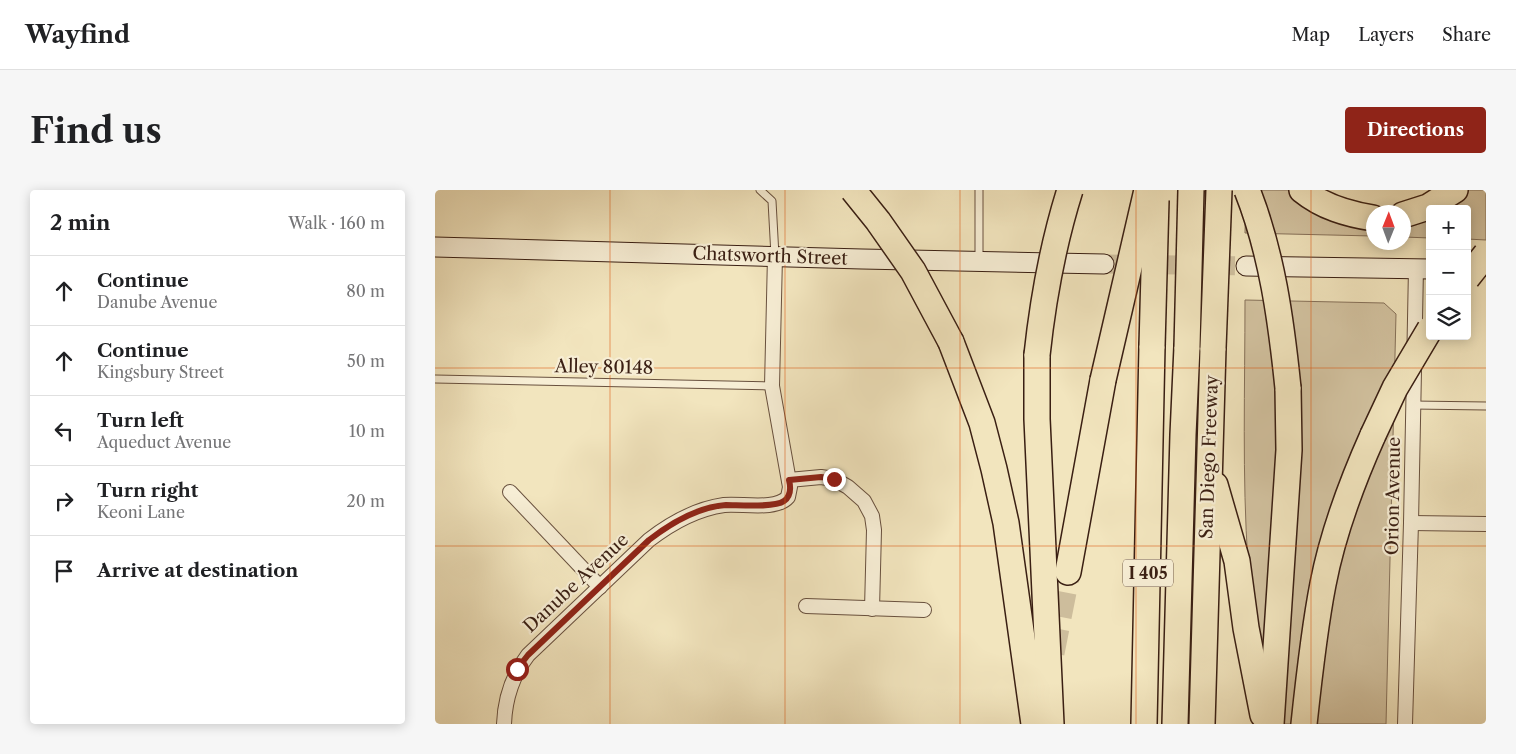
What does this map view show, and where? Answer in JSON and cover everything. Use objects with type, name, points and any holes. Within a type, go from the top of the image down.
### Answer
[{"type":"highway","points":[[853,190],[878,221],[913,271],[951,342],[982,423],[1006,523],[1034,724]]},
{"type":"highway","points":[[1051,724],[1037,419],[1037,355],[1041,316],[1052,254],[1069,190]]},
{"type":"highway","points":[[1068,572],[1103,380],[1147,190]]},
{"type":"highway","name":"I 405","points":[[1144,724],[1152,421],[1170,347],[1156,190]]},
{"type":"highway","points":[[1175,190],[1170,347],[1183,435],[1175,724]]},
{"type":"highway","points":[[1170,347],[1191,190]]},
{"type":"highway","name":"San Diego Freeway","points":[[1202,724],[1219,190]]},
{"type":"highway","points":[[1247,190],[1265,242],[1275,288],[1288,388],[1289,450],[1271,724]]},
{"type":"highway","points":[[1302,190],[1319,202],[1336,210],[1366,216]]},
{"type":"highway","points":[[1411,212],[1428,207],[1455,190]]},
{"type":"highway","points":[[1471,273],[1486,254]]},
{"type":"highway","points":[[1304,724],[1313,642],[1323,582],[1335,538],[1355,476],[1373,435],[1395,388],[1426,336]]},
{"type":"highway","points":[[1209,461],[1237,561],[1246,628],[1265,724]]},
{"type":"main road","name":"Chatsworth Street","points":[[435,247],[1104,264]]},
{"type":"main road","points":[[1246,266],[1423,268]]},
{"type":"main road","points":[[1471,270],[1486,270]]},
{"type":"street","points":[[775,256],[772,386],[789,480],[821,477],[834,479],[848,487],[864,501],[872,516],[874,530],[872,608]]},
{"type":"street","name":"Orion Avenue","points":[[1405,724],[1413,404],[1423,268]]},
{"type":"street","name":"Danube Avenue","points":[[504,724],[504,709],[509,687],[517,669],[528,655],[662,530],[683,518],[724,505],[774,504],[786,500],[790,490],[789,480]]},
{"type":"street","points":[[509,492],[600,587]]},
{"type":"street","points":[[1411,523],[1486,524]]},
{"type":"street","points":[[806,606],[924,610]]},
{"type":"lane","points":[[761,190],[772,201],[775,256]]},
{"type":"lane","points":[[979,190],[979,261]]},
{"type":"lane","name":"Alley 80148","points":[[435,379],[772,386]]},
{"type":"lane","points":[[1413,404],[1486,406]]},
{"type":"shaded area","points":[[1246,190],[1289,190],[1313,208],[1366,224],[1366,236],[1245,233]]},
{"type":"shaded area","points":[[1469,190],[1486,190],[1486,240],[1471,239],[1471,205],[1449,205]]},
{"type":"shaded area","points":[[1426,217],[1426,238],[1411,237],[1411,222]]},
{"type":"shaded area","points":[[1245,300],[1384,303],[1396,314],[1386,724],[1278,724],[1256,624],[1248,563],[1244,464]]},
{"type":"tunnel","points":[[1104,264],[1246,266]]},
{"type":"tunnel","points":[[1052,653],[1068,572]]},
{"type":"route","points":[[517,669],[528,655],[649,540],[662,530],[683,518],[724,505],[757,505],[783,502],[788,497],[790,490],[789,480],[821,477],[834,479]]}]
